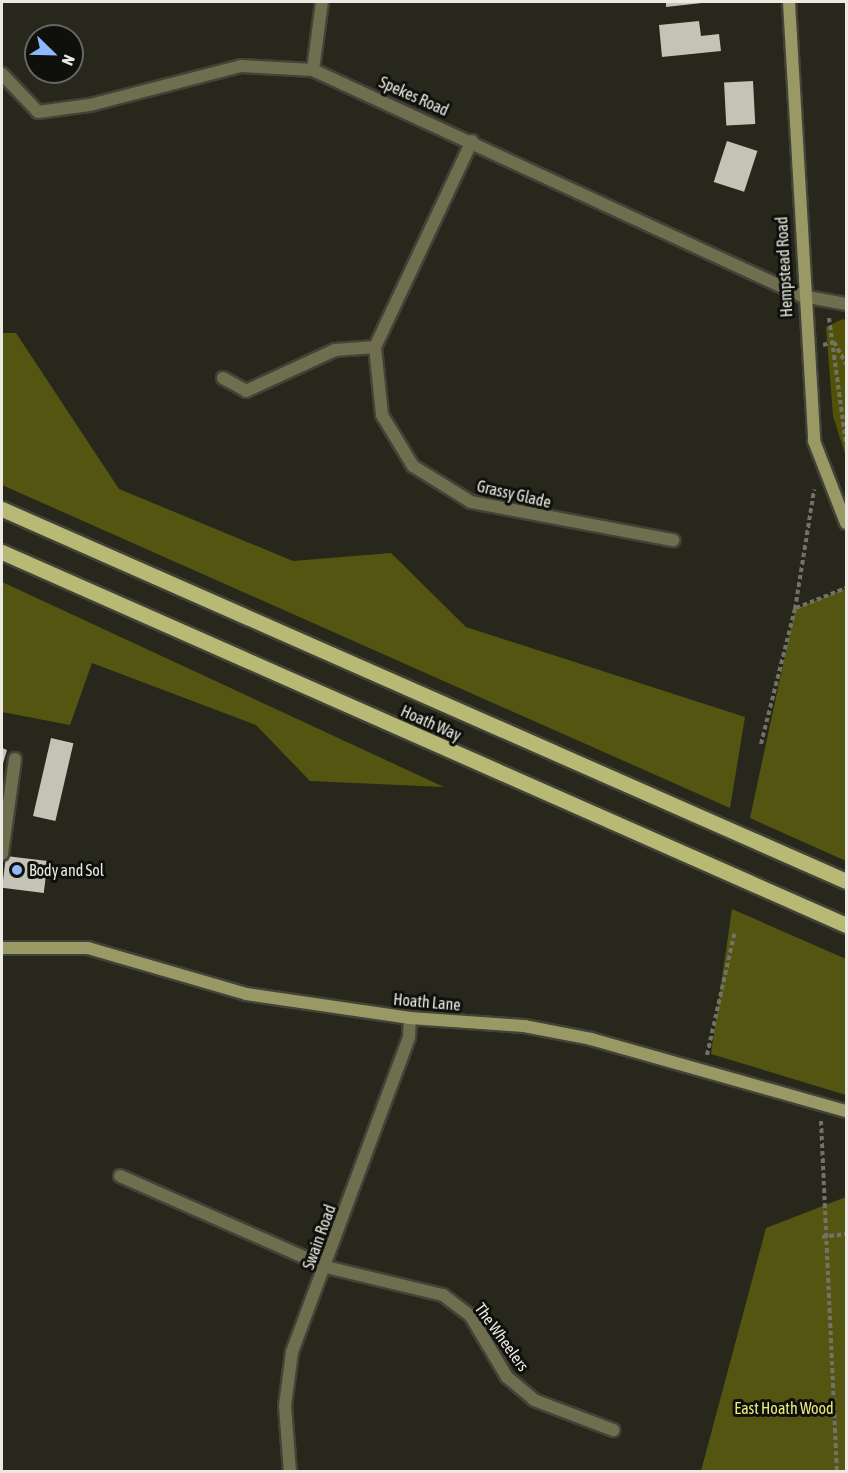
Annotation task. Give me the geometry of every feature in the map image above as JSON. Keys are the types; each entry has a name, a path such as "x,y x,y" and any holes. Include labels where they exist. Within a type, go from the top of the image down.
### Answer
{"main road":[{"name":"Hoath Way","path":"2,509 846,881"},
{"name":"Hoath Way","path":"2,552 846,925"}],"street":[{"path":"313,70 322,2"},
{"name":"Hempstead Road","path":"789,2 805,349 814,441 846,523"},
{"name":"Spekes Road","path":"2,74 38,112 90,105 241,66 313,70 472,141 802,296 846,304"},
{"path":"224,378 246,392 335,350 375,347 472,141"},
{"name":"Grassy Glade","path":"375,347 382,415 412,466 471,502 673,540"},
{"path":"2,854 15,759"},
{"name":"Hoath Lane","path":"2,948 88,948 246,994 410,1018 524,1026 704,1071 846,1111"},
{"name":"Swain Road","path":"290,1472 286,1378 409,1037 410,1018"},
{"name":"The Wheelers","path":"120,1176 326,1267 443,1295 470,1316 507,1377 534,1400 613,1430"}],"path":[{"path":"826,299 834,342 846,442"},
{"path":"805,349 834,342"},
{"path":"834,342 846,364"},
{"path":"761,744 795,609 814,476"},
{"path":"795,609 846,588"},
{"path":"704,1071 735,931"},
{"path":"816,1103 823,1127 822,1237 837,1472"},
{"path":"822,1237 846,1234"}],"shaded area":[{"path":"843,319 846,321 846,457 833,416 826,327"}],"green space":[{"path":"2,333 16,333 119,489 293,561 391,553 466,627 745,717 730,808 2,485"},
{"path":"2,582 444,787 310,781 256,725 92,663 70,725 2,712"},
{"path":"846,588 846,861 750,818 795,609"},
{"path":"732,909 846,959 846,1095 711,1054"},
{"name":"East Hoath Wood","path":"846,1197 846,1471 701,1471 766,1228"}],"building":[{"path":"666,2 702,2 702,3 666,7"},
{"path":"699,21 701,36 719,34 721,51 662,57 659,25"},
{"path":"753,81 755,124 726,125 724,83"},
{"path":"727,141 757,151 744,192 714,182"},
{"path":"51,738 73,743 55,821 33,816"},
{"path":"2,748 7,750 2,767"},
{"path":"6,856 48,861 44,893 2,888"}],"place":[{"name":"Body and Sol","path":"17,870"}]}
